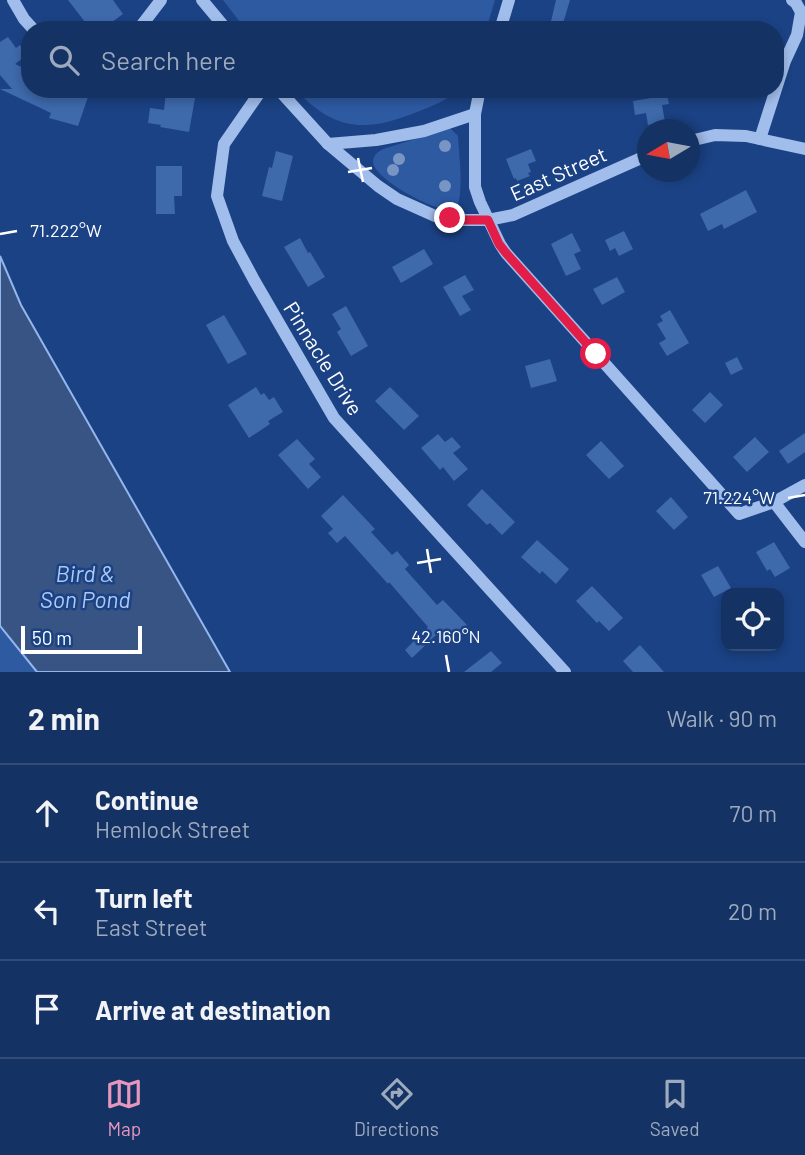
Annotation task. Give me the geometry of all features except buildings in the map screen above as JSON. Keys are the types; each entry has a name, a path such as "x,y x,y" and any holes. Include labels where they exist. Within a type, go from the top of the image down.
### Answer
{"street":[{"path":"13,0 26,21"},
{"path":"145,21 161,0"},
{"path":"202,0 220,21"},
{"path":"503,21 509,0"},
{"path":"784,64 797,35 801,12 792,0"},
{"name":"Pinnacle Drive","path":"256,98 224,144 217,197 233,240 254,280 334,418 565,672"},
{"name":"East Street","path":"286,98 328,144 378,186 397,199 435,216 488,220 513,215 637,160"},
{"path":"478,98 475,114 475,187 499,244 506,253 739,514 774,502 805,485"},
{"path":"760,139 773,98"},
{"path":"328,144 376,140 412,133 475,114"},
{"path":"700,139 715,135 746,136 805,149"},
{"path":"774,502 805,542"}],"shaded area":[{"path":"223,0 495,0 489,21 239,21"},
{"path":"304,98 448,98 398,119 366,125 337,120"},
{"path":"450,128 458,136 461,182 457,208 444,209 420,200 394,185 376,169 374,157 383,149"},
{"path":"0,626 37,672 0,672"}],"water":[{"name":"Bird & Son Pond","path":"0,256 21,305 230,672 37,672 0,626"}],"route":[{"path":"450,218 488,220 506,253 596,354"}]}
